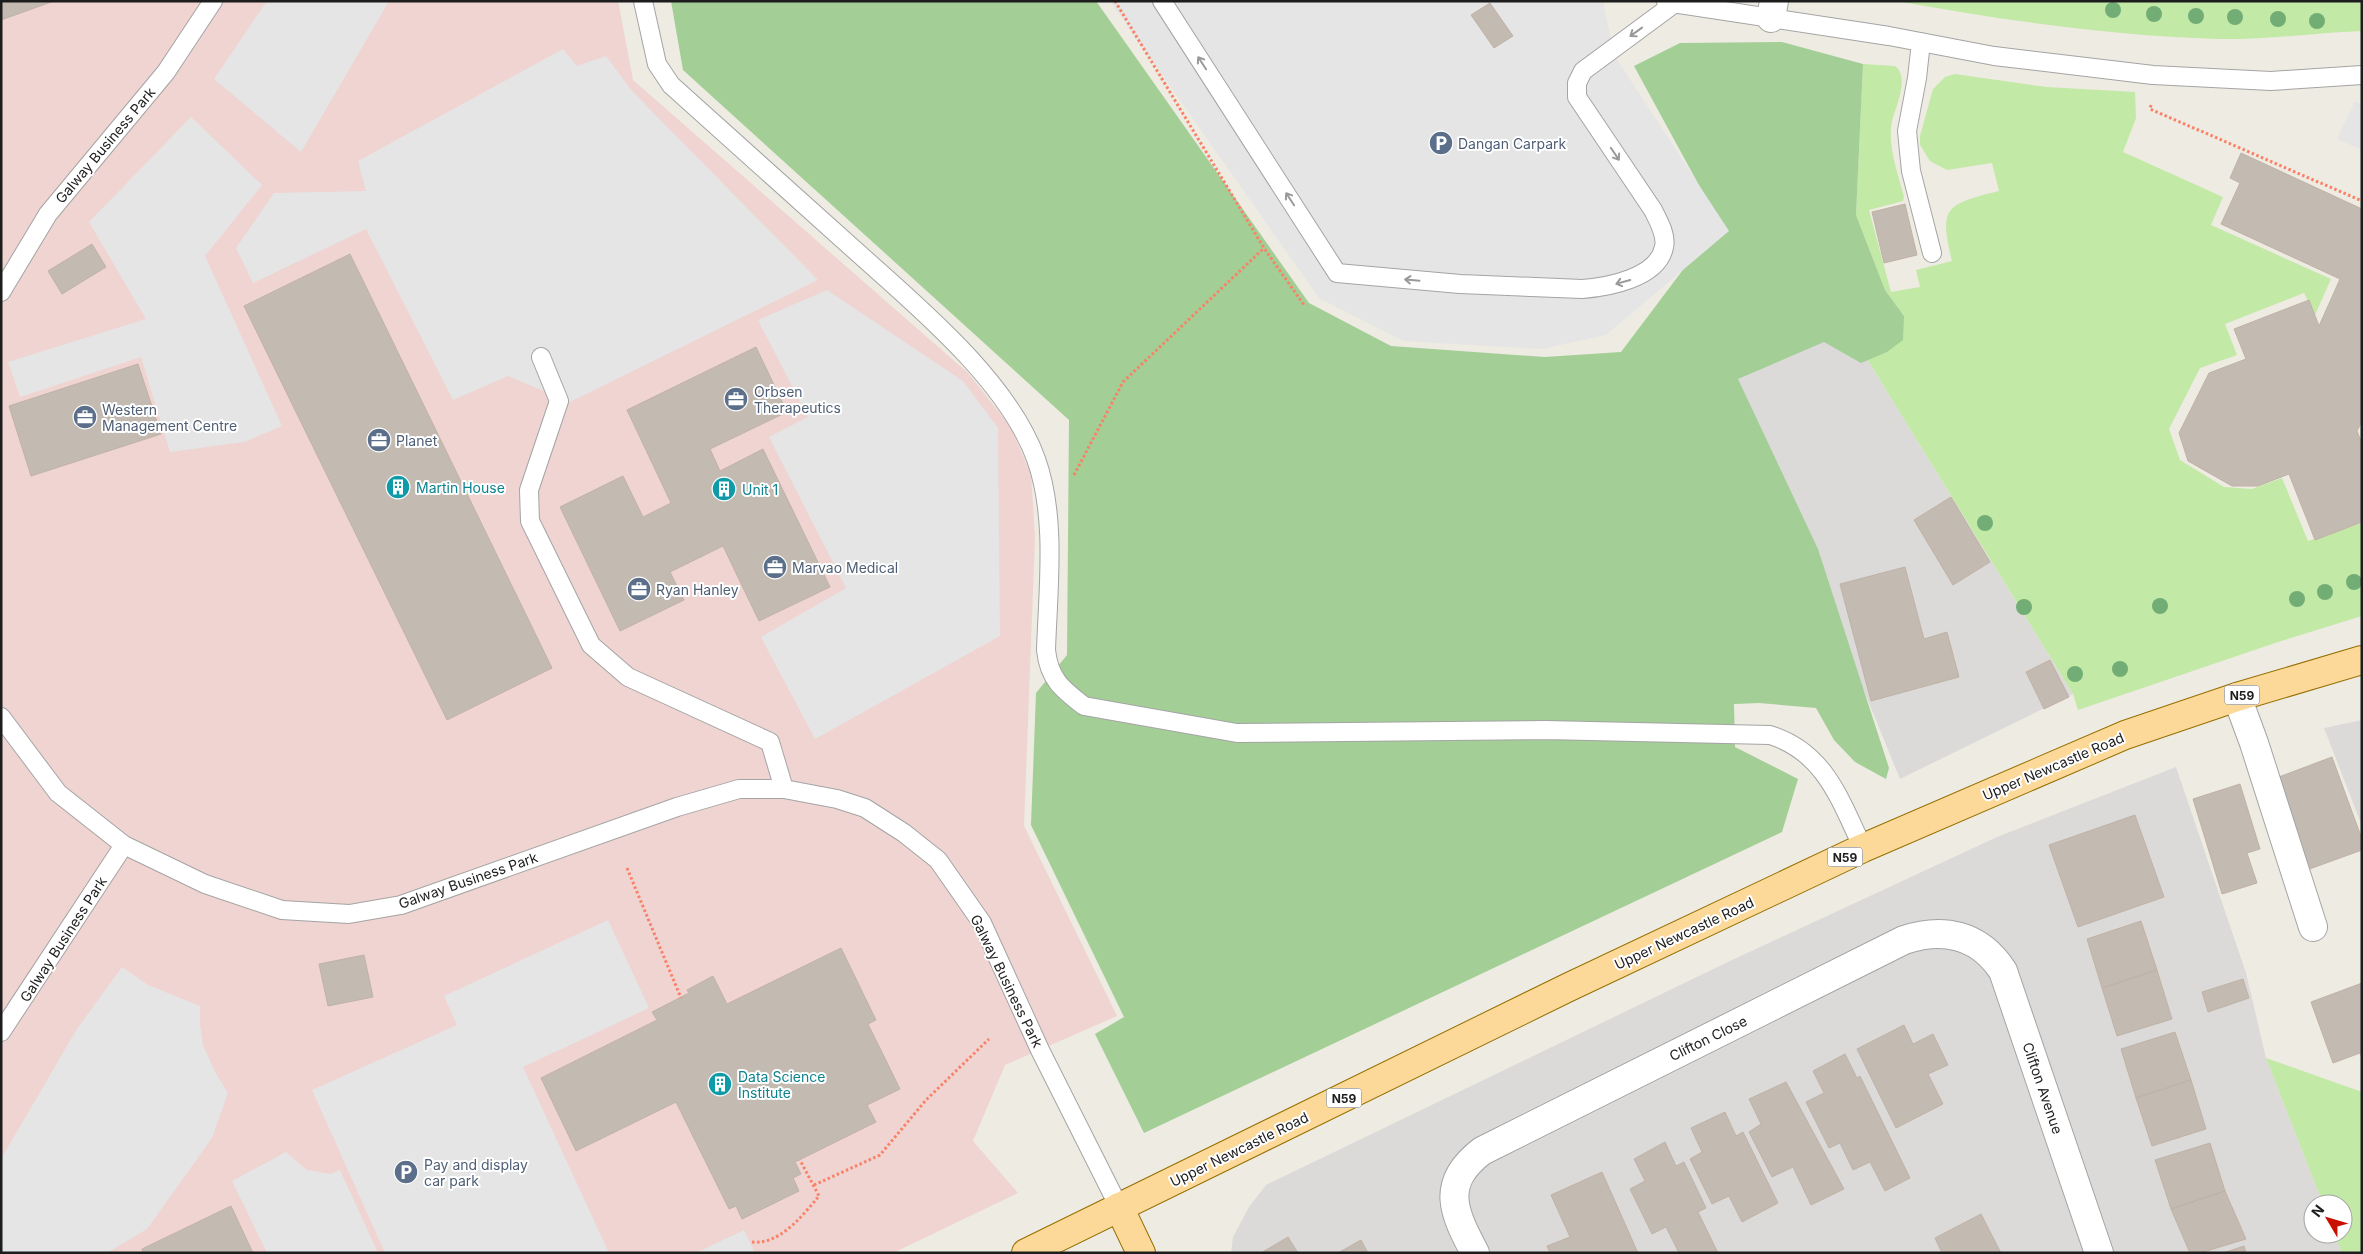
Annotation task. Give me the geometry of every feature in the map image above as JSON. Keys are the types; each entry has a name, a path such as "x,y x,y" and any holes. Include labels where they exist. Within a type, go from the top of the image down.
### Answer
{"main road":[{"name":"Upper Newcastle Road","path":"1026,1253 1569,987 1863,848 2116,739 2236,697 2362,660"},
{"path":"1119,1208 1141,1253"}],"street":[{"path":"2236,697 2254,743 2313,927"},
{"name":"Clifton Close","path":"1475,1253 1457,1219 1455,1193 1462,1172 1475,1156 1494,1144 1904,940 1924,933 1952,934 1966,939"},
{"name":"Clifton Avenue","path":"1966,939 1990,955 2005,976 2099,1253"}],"lane":[{"name":"Galway Business Park","path":"1,292 48,214 166,72 213,1"},
{"path":"643,1 657,64 671,85 931,319 978,368 1016,419 1036,459 1049,522 1046,650 1048,669 1066,692 1084,706 1237,733 1545,730 1770,735 1790,741 1806,753 1831,782 1863,848"},
{"path":"1162,1 1337,273 1460,284 1582,289 1602,287 1633,279 1657,262 1664,246 1661,227 1653,210 1577,97 1577,83 1583,71 1667,2 1772,10 1994,56 2154,75 2271,80 2362,75"},
{"path":"1921,42 1917,78 1907,131 1911,171 1932,253"},
{"path":"541,357 559,401 530,490 530,521 591,645 628,677 770,742 784,789"},
{"name":"Galway Business Park","path":"1,717 58,793 124,845 205,884 282,910 348,914 400,905 625,825 738,788 784,789 837,799 864,808 904,833 938,860 982,923 1040,1050 1119,1208"},
{"name":"Galway Business Park","path":"1,1032 124,845"}],"path":[{"path":"1115,1 1264,248 1304,305"},
{"path":"2151,100 2150,109 2362,200"},
{"path":"1049,522 1123,382 1264,248"},
{"path":"627,868 681,998"},
{"path":"814,1185 880,1155 926,1100 989,1039"},
{"path":"752,1242 760,1243 781,1235 804,1214 819,1196 800,1160"}],"shaded area":[{"path":"1,1 618,1 633,80 968,373 1010,426 1031,474 1035,537 1024,826 1117,1016 1005,1065 973,1141 1018,1193 893,1253 1,1253"},
{"path":"267,1 389,1 301,152 214,79"},
{"name":"Dangan Carpark","path":"1110,1 1603,1 1614,55 1729,231 1606,335 1542,349 1403,341 1319,298"},
{"path":"563,49 577,66 606,56 632,91 818,280 570,402 508,376 453,400 366,229 253,283 236,248 274,193 366,191 358,161"},
{"path":"2355,101 2362,105 2362,150 2337,139"},
{"path":"191,117 262,185 205,256 282,426 244,442 170,452 141,357 20,397 8,362 146,319 89,222"},
{"path":"827,290 963,381 998,428 1000,636 815,739 761,637 846,588 769,437 808,417 758,320"},
{"path":"1849,330 2073,694 1900,779 1737,379"},
{"path":"2362,720 2362,826 2324,728"},
{"path":"2176,767 2246,973 2266,1058 2319,1194 2303,1194 2303,1244 2338,1244 2342,1253 1231,1253 1233,1237 1249,1207 1266,1185 1732,960 1997,837"},
{"path":"608,920 649,1008 523,1067 609,1253 385,1253 312,1090 457,1025 444,996"},
{"path":"122,967 148,985 200,1006 203,1045 215,1072 228,1093 212,1138 147,1229 107,1253 1,1253 1,1159 77,1029"},
{"path":"286,1152 307,1170 331,1174 340,1170 378,1253 267,1253 232,1181"},
{"path":"744,1230 755,1253 696,1253"}],"green space":[{"path":"671,1 1096,1 1309,303 1391,346 1545,357 1621,352 1719,222 1634,66 1680,43 1782,42 1863,64 1856,215 1885,290 1904,316 1903,340 1887,352 1861,363 1824,342 1738,379 1818,549 1889,768 1886,779 1855,762 1834,740 1816,708 1759,703 1734,704 1735,747 1798,779 1782,832 1144,1133 1095,1034 1124,1017 1031,825 1036,693 1067,655 1069,420 683,70"},
{"path":"1896,1 2362,1 2362,31 2253,38 2177,37 2056,26"},
{"path":"1863,64 1895,66 1899,71 1902,84 1892,121 1891,140 1904,197 1903,201 1869,210 1891,292 1920,287 1916,270 1952,261 1946,229 1947,218 1951,210 1958,204 1968,200 1999,191 1992,163 1947,170 1930,161 1920,145 1920,136 1933,89 1945,77 1955,74 2047,87 2135,92 2136,118 2123,152 2223,197 2211,225 2331,279 2315,315 2304,293 2225,324 2237,355 2200,368 2169,429 2180,460 2224,487 2252,489 2282,478 2308,541 2362,523 2362,616 2278,642 2078,710 2073,694 1867,359 1887,352 1904,316 1885,290 1856,215"},
{"path":"2266,1058 2362,1092 2362,1253 2342,1253 2338,1244 2353,1244 2353,1194 2319,1194"}],"building":[{"path":"1,1 54,1 1,20"},
{"path":"1490,3 1513,36 1494,48 1471,15"},
{"path":"2241,153 2362,209 2362,421 2357,431 2362,444 2362,522 2315,540 2289,474 2258,486 2232,486 2188,461 2179,433 2209,373 2246,359 2234,329 2309,300 2319,326 2340,279 2221,224 2240,183 2230,178"},
{"path":"1905,204 1917,255 1884,263 1872,212"},
{"path":"92,244 106,267 62,294 48,271"},
{"name":"Martin House","path":"350,254 552,668 447,720 244,306"},
{"name":"Unit 1","path":"756,347 787,412 710,449 720,471 763,449 830,587 759,621 723,546 670,572 684,600 620,631 560,507 623,476 643,517 671,503 627,410"},
{"path":"138,364 161,434 31,476 9,406"},
{"path":"1951,497 1990,562 1953,585 1914,520"},
{"path":"1905,567 1924,639 1947,632 1959,677 1871,701 1840,584"},
{"path":"2050,660 2069,697 2044,709 2026,672"},
{"path":"2332,757 2362,839 2362,850 2304,871 2271,780"},
{"path":"2240,784 2260,849 2247,853 2257,883 2222,894 2193,799"},
{"path":"2135,815 2164,897 2078,927 2049,845"},
{"path":"2141,921 2157,970 2102,988 2087,939"},
{"name":"Data Science Institute","path":"841,948 876,1020 868,1024 900,1089 867,1105 876,1122 795,1162 801,1174 793,1178 799,1191 742,1219 736,1206 729,1209 676,1102 576,1151 541,1078 657,1020 652,1012 689,993 687,990 713,976 727,1004"},
{"path":"364,955 373,997 328,1006 319,964"},
{"path":"2157,970 2172,1019 2117,1036 2102,988"},
{"path":"2243,979 2249,998 2208,1012 2202,992"},
{"path":"2362,983 2362,1057 2360,1053 2333,1063 2311,1002"},
{"path":"1904,1025 1913,1044 1933,1034 1948,1065 1928,1074 1943,1104 1896,1128 1857,1049"},
{"path":"2175,1032 2191,1080 2136,1098 2121,1049"},
{"path":"1845,1054 1857,1078 1860,1076 1910,1178 1885,1191 1870,1162 1853,1170 1840,1143 1829,1148 1806,1102 1824,1093 1813,1071"},
{"path":"2191,1080 2206,1129 2152,1146 2136,1098"},
{"path":"1786,1082 1844,1189 1811,1205 1793,1167 1772,1177 1749,1132 1761,1124 1749,1099"},
{"path":"1725,1112 1736,1136 1743,1132 1778,1203 1742,1222 1729,1196 1712,1204 1690,1159 1702,1152 1691,1128"},
{"path":"1665,1142 1676,1166 1684,1162 1706,1208 1698,1212 1718,1253 1679,1253 1666,1227 1652,1234 1630,1189 1645,1181 1634,1159"},
{"path":"2210,1143 2225,1191 2171,1209 2155,1160"},
{"path":"1602,1172 1638,1253 1550,1253 1547,1246 1570,1237 1551,1195"},
{"path":"2225,1191 2246,1239 2200,1253 2190,1253 2171,1209"},
{"path":"231,1206 253,1253 143,1253 142,1249"},
{"path":"1981,1214 2001,1253 1942,1253 1935,1238"},
{"path":"1288,1237 1298,1253 1261,1253"},
{"path":"1361,1240 1368,1253 1338,1253"},
{"path":"2244,1246 2246,1253 2223,1253"}],"place":[{"name":"Dangan Carpark","path":"1441,143"},
{"name":"Orbsen Therapeutics","path":"736,399"},
{"name":"Western Management Centre","path":"85,417"},
{"name":"Planet","path":"379,440"},
{"name":"Martin House","path":"398,487"},
{"name":"Unit 1","path":"724,489"},
{"name":"Marvao Medical","path":"775,567"},
{"name":"Ryan Hanley","path":"639,589"},
{"name":"Data Science Institute","path":"720,1084"},
{"name":"Pay and display car park","path":"406,1172"}]}
